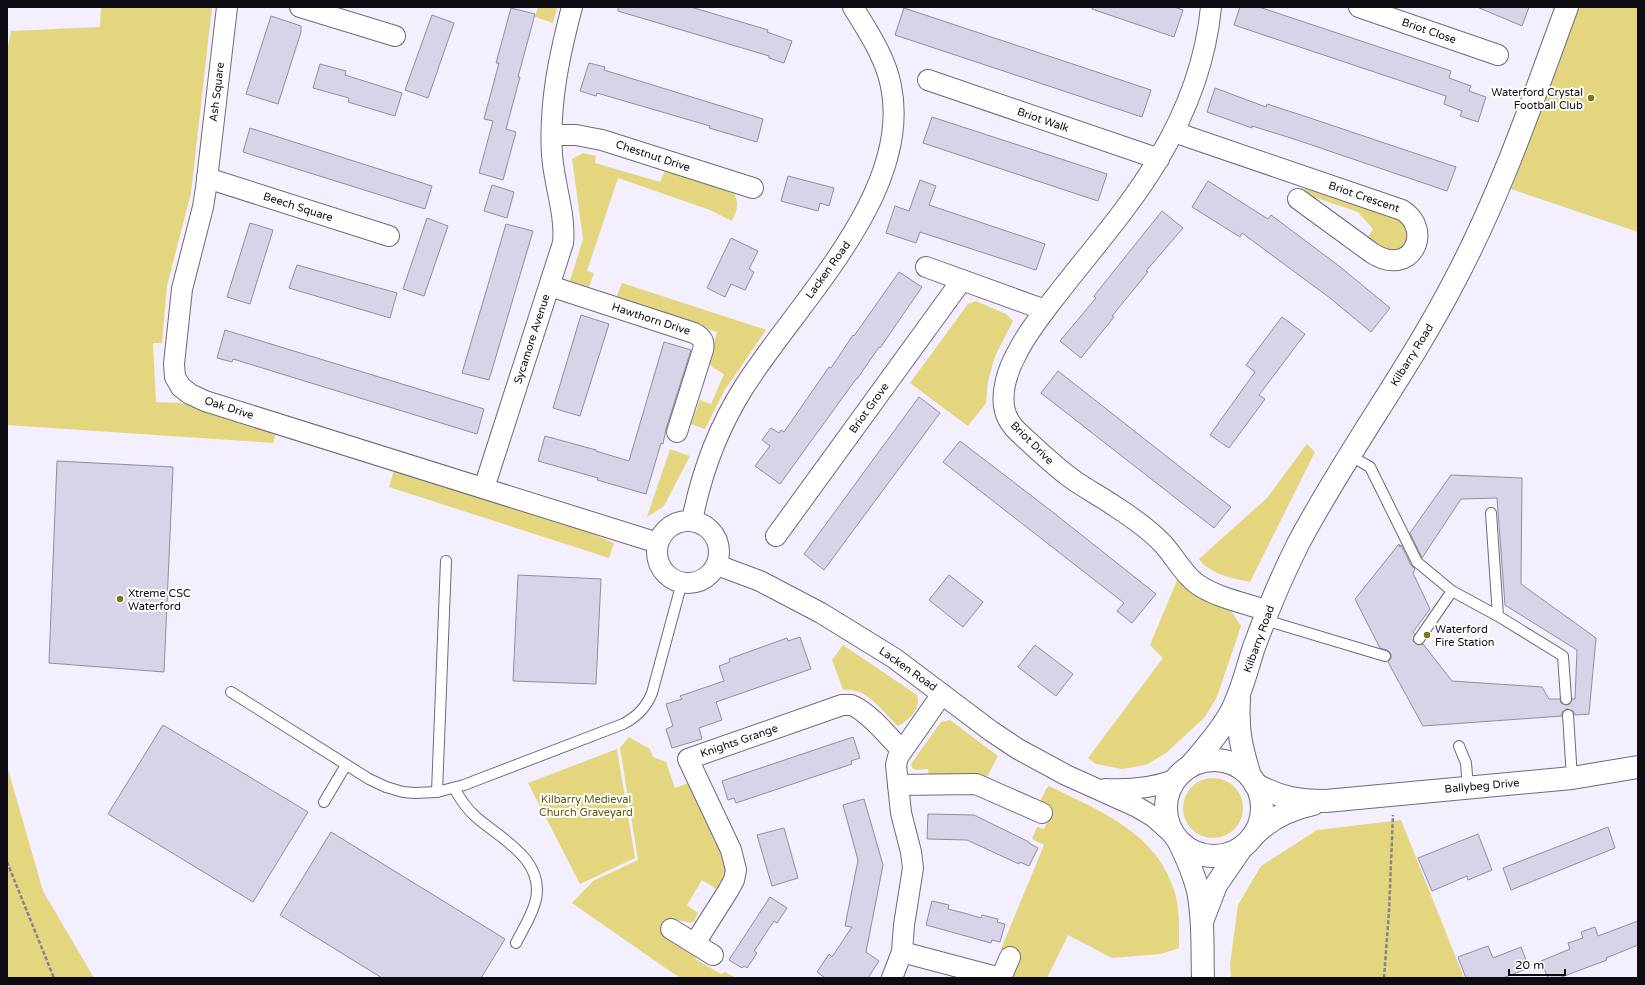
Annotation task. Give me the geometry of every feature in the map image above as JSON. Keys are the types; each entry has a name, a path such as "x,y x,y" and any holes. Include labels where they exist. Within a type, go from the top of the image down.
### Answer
{"street":[{"name":"Ash Square","path":"207,178 228,7"},
{"path":"300,7 395,36"},
{"name":"Sycamore Avenue","path":"484,488 562,248 564,235 554,167 552,106 557,70 572,7"},
{"name":"Lacken Road","path":"692,521 704,472 727,417 759,365 850,239 866,212 878,186 887,160 893,119 891,86 881,55 853,7"},
{"name":"Briot Drive","path":"1211,7 1205,41 1196,76 1174,132 1159,159 1115,221 1045,310 1023,342 1010,368 1004,391 1004,410 1010,423 1027,441 1058,468 1150,531 1162,542 1195,583 1213,593 1267,615"},
{"name":"Briot Close","path":"1359,7 1498,55"},
{"name":"Kilbarry Road","path":"1191,766 1220,731 1239,694 1267,615 1297,547 1349,455 1431,323 1477,237 1504,175 1567,7"},
{"name":"Briot Walk","path":"928,80 1159,159"},
{"name":"Briot Crescent","path":"1174,132 1402,210 1410,216 1415,224 1417,234 1414,247 1409,255 1399,260 1392,261 1379,258 1298,199"},
{"name":"Chestnut Drive","path":"552,134 576,135 602,140 753,188"},
{"name":"Beech Square","path":"207,178 389,236"},
{"name":"Oak Drive","path":"207,178 203,207 184,280 181,298 174,364 175,377 181,387 190,394 205,401 484,488"},
{"path":"926,266 1045,310"},
{"name":"Briot Grove","path":"776,536 962,280"},
{"name":"Hawthorn Drive","path":"550,286 694,333 701,337 704,342 704,346 677,432"},
{"path":"484,488 658,543"},
{"path":"683,521 692,521 705,526 716,537 720,556 717,565 705,579 697,582 682,582 670,578 663,571 657,553 658,543 668,529 675,524 683,521"},
{"name":"Lacken Road","path":"717,565 760,581 822,613 894,658 1018,749 1042,763 1137,807 1154,817 1177,838"},
{"path":"892,978 902,952 904,925 914,868 912,852 901,813 896,765 898,757 942,694"},
{"name":"Kilbarry Road","path":"1239,694 1239,737 1252,780"},
{"name":"Knights Grange","path":"695,943 728,891 734,880 736,870 731,850 688,759 842,705 851,705 859,709 902,751"},
{"path":"1203,978 1202,922 1198,891 1190,864 1167,821 1166,800 1174,780 1191,766 1208,761 1225,761 1236,765 1252,780 1281,797 1310,801 1326,801"},
{"name":"Ballybeg Drive","path":"1326,801 1572,778 1638,767"},
{"name":"Lacken Road","path":"1092,786 1105,790 1130,789 1156,785 1174,780"},
{"path":"1202,922 1205,910 1216,885 1257,829 1262,813 1260,795 1252,780"},
{"path":"898,786 976,784 1042,813"},
{"path":"1177,838 1186,847 1206,856 1228,854 1247,842 1268,823 1278,817 1294,809 1326,801"},
{"path":"671,928 713,955"},
{"path":"902,952 1000,978 1010,957"}],"lane":[{"path":"1349,455 1370,467 1417,562 1452,591 1498,616 1563,656 1566,699"},
{"path":"1491,513 1498,616"},
{"path":"437,792 446,561"},
{"path":"231,692 378,784 394,790 415,793 437,792 454,788 622,724 640,712 652,693 682,582"},
{"path":"1419,639 1452,591"},
{"path":"1267,615 1385,656"},
{"path":"1568,716 1572,778"},
{"path":"1458,746 1466,763 1468,788"},
{"path":"324,802 346,765"},
{"path":"454,788 470,811 523,856 533,869 537,882 536,898 531,914 516,943"}],"path":[{"path":"1384,978 1393,848 1392,794"},
{"path":"7,862 54,978"}],"green space":[{"path":"101,7 212,7 191,193 167,286 162,343 153,343 156,402 182,403 276,433 273,443 7,425 7,52 11,31 100,27"},
{"path":"538,7 557,7 553,23 535,17"},
{"name":"Waterford Crystal Football Club","path":"1576,7 1638,7 1638,232 1511,189"},
{"path":"583,153 596,156 595,163 660,182 666,168 733,192 737,203 734,217 732,221 710,210 618,178 587,271 594,273 589,287 570,281 583,239 572,159"},
{"path":"1310,187 1403,221 1409,238 1405,246 1401,251 1396,253 1391,253 1379,248 1367,239 1373,229 1358,212 1305,194 1305,188"},
{"path":"622,283 766,330 724,391 705,429 691,424 700,400 711,404 724,374 712,367 709,361 717,332 616,298"},
{"path":"976,301 1006,314 1013,321 995,356 988,381 986,403 968,426 910,383 968,304"},
{"path":"1307,444 1315,452 1250,582 1222,575 1210,569 1199,559 1267,498"},
{"path":"670,449 690,456 664,506 647,517"},
{"path":"394,470 581,529 614,543 609,558 389,487"},
{"path":"1178,578 1210,603 1231,611 1241,626 1217,697 1205,717 1166,753 1146,765 1122,769 1096,764 1088,758 1163,658 1150,645"},
{"path":"843,645 917,695 918,704 914,713 910,717 898,726 867,696 852,690 843,690 832,660"},
{"path":"950,720 998,756 987,777 972,774 929,776 928,769 913,769 911,764 941,722"},
{"path":"629,737 650,749 653,757 666,762 675,788 688,783 724,857 725,862 726,870 723,882 718,890 702,880 687,905 698,913 695,920 691,923 674,919 664,935 697,955 695,959 721,974 725,972 736,978 682,978 674,974 572,903 593,881 638,860 620,748"},
{"name":"Kilbarry Medieval Church Graveyard","path":"617,749 635,858 580,884 528,783"},
{"path":"7,766 43,891 94,978 7,978"},
{"path":"1207,778 1219,778 1230,783 1238,791 1243,802 1241,820 1230,833 1219,838 1207,838 1196,833 1188,825 1183,814 1183,802 1188,791 1196,783"},
{"path":"1049,786 1107,815 1125,826 1141,839 1155,854 1167,872 1177,900 1179,948 1161,954 1112,958 1068,935 1047,978 1012,978 1020,958 1001,949 1044,845 1032,839 1037,827 1044,829 1053,810 1040,802"},
{"path":"1401,820 1464,978 1231,978 1230,964 1238,905 1261,866 1317,830"}],"building":[{"path":"618,7 691,7 768,30 767,32 792,41 784,63 769,58 769,56 618,11"},
{"path":"1093,7 1174,7 1183,10 1174,37 1092,9"},
{"path":"1240,7 1259,7 1451,71 1449,78 1471,86 1469,91 1486,97 1478,122 1460,116 1462,111 1444,104 1446,96 1234,25"},
{"path":"1477,7 1529,7 1522,26"},
{"path":"511,8 535,14 506,129 516,132 503,180 479,173 493,121 484,119 499,63 496,63"},
{"path":"904,8 1151,90 1142,117 895,35"},
{"path":"432,15 454,23 428,98 405,90"},
{"path":"271,16 301,26 301,32 278,104 246,94"},
{"path":"589,63 605,67 604,70 763,119 757,142 709,128 710,126 597,93 596,96 580,91"},
{"path":"320,64 346,71 345,75 402,93 395,116 348,102 349,98 313,88"},
{"path":"1215,88 1266,107 1267,104 1456,167 1447,191 1291,138 1252,126 1252,128 1207,112"},
{"path":"932,117 1107,174 1098,201 923,143"},
{"path":"250,128 432,186 425,209 243,152"},
{"path":"788,176 834,188 829,206 820,203 818,211 781,201"},
{"path":"920,180 936,186 929,205 1045,244 1036,270 920,232 916,243 886,233 895,206 909,211"},
{"path":"1208,181 1268,219 1271,215 1339,266 1390,308 1371,332 1330,298 1242,233 1240,237 1192,207"},
{"path":"492,185 514,192 507,218 484,211"},
{"path":"1162,211 1183,228 1146,271 1148,272 1112,316 1114,317 1081,358 1060,341 1096,298 1094,296"},
{"path":"427,218 448,226 424,296 403,289"},
{"path":"250,223 273,230 250,304 227,297"},
{"path":"506,224 533,231 489,380 462,373"},
{"path":"731,238 758,251 749,269 754,272 745,290 731,284 725,297 707,288"},
{"path":"297,265 397,293 390,318 289,288"},
{"path":"899,272 922,287 880,348 879,347 780,484 755,466 770,446 762,440 771,428 779,433 781,430 784,432 829,367 831,368"},
{"path":"581,315 609,324 580,416 553,408"},
{"path":"1282,317 1305,334 1259,395 1265,399 1229,448 1210,435 1255,372 1246,365"},
{"path":"225,330 484,409 477,434 233,359 232,362 217,358"},
{"path":"664,342 691,350 666,429 663,444 661,443 646,494 597,480 598,478 538,461 545,436 629,461"},
{"path":"1058,371 1231,507 1214,528 1041,393"},
{"path":"919,397 940,413 824,570 804,554"},
{"path":"960,441 1156,594 1132,623 1117,611 1124,603 943,462"},
{"path":"57,461 173,467 164,672 49,663"},
{"path":"1451,475 1522,478 1521,584 1596,638 1589,714 1575,715 1573,711 1567,709 1562,712 1562,716 1423,726 1388,662 1391,658 1391,654 1387,650 1380,648 1355,599 1399,544 1400,547 1401,545 1411,565 1415,569 1413,573 1430,609 1413,632 1415,634 1413,641 1418,645 1423,644 1452,681 1542,687 1549,699 1560,699 1561,703 1566,705 1570,704 1572,699 1575,699 1577,650 1505,605 1497,498 1461,499 1422,558 1410,533"},
{"path":"518,575 601,579 596,684 513,681"},
{"path":"949,575 983,602 963,627 929,600"},
{"path":"800,637 811,669 716,702 722,720 699,728 702,739 672,748 666,729 673,726 666,704 682,699 680,696 724,681 719,666 730,662 729,659 787,638 788,641"},
{"path":"1035,645 1073,674 1056,696 1018,667"},
{"path":"163,725 308,812 253,902 108,814"},
{"path":"853,737 860,758 851,761 852,764 736,803 734,798 728,800 722,781"},
{"path":"864,799 883,865 866,952 879,961 868,978 825,978 817,972 829,954 832,957 852,927 845,926 858,860 843,805"},
{"path":"928,814 974,815 1029,842 1038,848 1029,866 1020,862 1019,864 967,840 927,839"},
{"path":"1608,827 1615,848 1511,890 1503,868"},
{"path":"784,828 798,878 772,886 757,835"},
{"path":"331,832 505,939 481,978 382,978 280,915"},
{"path":"1478,834 1492,870 1468,880 1467,876 1432,891 1418,858"},
{"path":"770,897 787,908 777,923 774,921 754,951 757,953 747,968 744,966 742,968 729,960"},
{"path":"932,901 949,905 948,909 981,918 982,915 998,919 997,922 1005,924 1000,942 992,940 991,943 926,925"},
{"path":"1638,921 1638,945 1606,958 1607,960 1559,978 1548,978 1541,961 1570,949 1568,943 1583,938 1581,932 1595,927 1598,936"},
{"path":"1488,946 1493,958 1521,947 1529,968 1503,978 1466,978 1458,957"}],"place":[{"name":"Waterford Crystal Football Club","path":"1591,98"},
{"name":"Xtreme CSC Waterford","path":"120,599"},
{"name":"Waterford Fire Station","path":"1427,635"}]}
